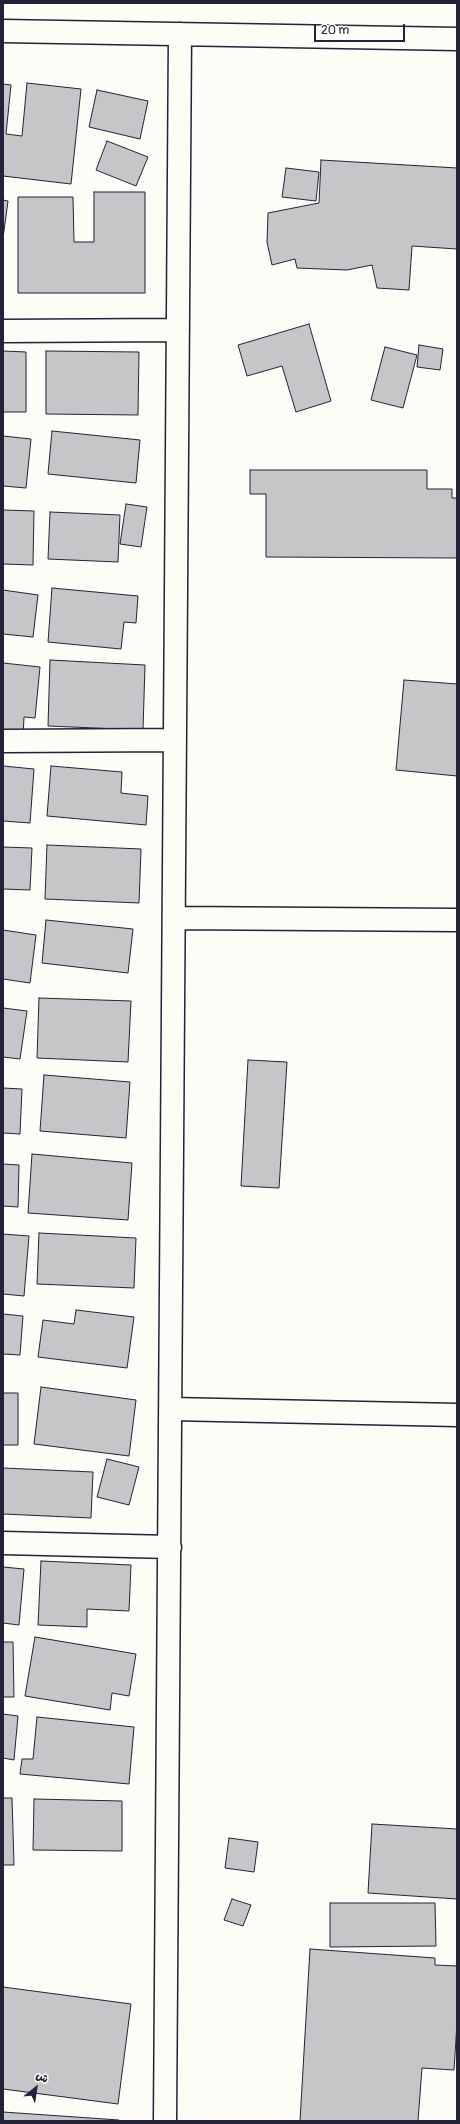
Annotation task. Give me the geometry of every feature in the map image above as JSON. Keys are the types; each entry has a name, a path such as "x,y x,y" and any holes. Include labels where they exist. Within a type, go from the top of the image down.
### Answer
{"street":[{"path":"3,30 457,39"},
{"path":"165,2121 180,34"},
{"path":"3,331 178,330"},
{"path":"3,741 175,740"},
{"path":"174,918 457,920"},
{"path":"171,1409 457,1415"},
{"path":"3,1543 170,1547"}],"building":[{"path":"27,83 81,89 71,184 3,176 3,84 11,85 6,134 22,136"},
{"path":"97,90 148,101 140,139 89,127"},
{"path":"107,141 148,157 136,186 96,170"},
{"path":"321,160 457,168 457,249 412,246 409,290 377,288 372,265 347,270 297,268 295,259 272,265 267,242 268,213 319,203"},
{"path":"286,168 319,172 316,201 282,197"},
{"path":"94,192 145,192 145,293 18,293 18,197 73,197 74,242 94,242"},
{"path":"3,200 8,201 3,238"},
{"path":"309,324 331,401 296,412 282,366 247,376 238,345"},
{"path":"419,345 443,349 440,370 417,367"},
{"path":"385,347 417,355 403,408 371,400"},
{"path":"3,351 26,352 26,412 3,412"},
{"path":"46,351 139,352 138,415 46,414"},
{"path":"52,431 140,440 136,483 48,474"},
{"path":"3,436 31,439 26,488 3,486"},
{"path":"250,470 427,470 427,489 452,489 452,498 457,498 457,558 266,557 266,494 250,494"},
{"path":"126,504 147,507 141,547 120,544"},
{"path":"3,510 34,511 33,565 3,564"},
{"path":"50,512 120,515 118,562 48,559"},
{"path":"52,588 138,596 136,623 124,622 121,649 48,642"},
{"path":"3,590 38,595 33,637 3,634"},
{"path":"50,660 145,665 143,730 48,726"},
{"path":"3,663 40,667 35,718 24,717 23,737 3,736"},
{"path":"404,680 457,684 457,776 396,770"},
{"path":"3,766 34,769 30,823 3,821"},
{"path":"51,766 122,772 121,793 148,796 146,825 47,816"},
{"path":"47,845 141,849 139,903 45,899"},
{"path":"3,847 32,848 30,890 3,889"},
{"path":"46,920 133,929 128,973 42,963"},
{"path":"3,930 36,935 30,983 3,979"},
{"path":"39,998 131,1001 128,1062 37,1058"},
{"path":"3,1008 27,1011 20,1059 3,1057"},
{"path":"248,1060 287,1062 279,1188 241,1186"},
{"path":"44,1075 130,1082 126,1138 40,1131"},
{"path":"3,1088 22,1089 20,1134 3,1133"},
{"path":"32,1154 132,1163 128,1220 28,1213"},
{"path":"3,1164 19,1165 18,1207 3,1206"},
{"path":"39,1233 136,1238 134,1288 37,1284"},
{"path":"3,1234 29,1236 24,1296 3,1294"},
{"path":"76,1310 134,1317 127,1368 38,1357 43,1320 74,1324"},
{"path":"3,1314 23,1316 20,1355 3,1354"},
{"path":"41,1387 136,1400 129,1456 34,1444"},
{"path":"3,1393 18,1393 18,1445 3,1445"},
{"path":"107,1459 139,1467 129,1505 97,1497"},
{"path":"3,1468 93,1472 91,1518 3,1514"},
{"path":"41,1561 131,1565 129,1611 87,1609 87,1627 38,1625"},
{"path":"3,1567 24,1569 19,1625 3,1623"},
{"path":"35,1637 136,1654 129,1696 112,1693 110,1710 25,1696"},
{"path":"3,1642 13,1642 14,1697 3,1697"},
{"path":"3,1714 18,1716 14,1760 3,1758"},
{"path":"37,1717 134,1727 129,1784 20,1774 22,1759 33,1759"},
{"path":"3,1798 12,1798 14,1865 3,1865"},
{"path":"34,1799 122,1801 122,1851 33,1850"},
{"path":"372,1824 457,1829 457,1899 368,1893"},
{"path":"229,1838 258,1842 254,1872 225,1868"},
{"path":"232,1899 251,1905 243,1926 224,1920"},
{"path":"330,1903 435,1903 436,1946 330,1947"},
{"path":"310,1949 435,1958 435,1965 457,1966 457,2023 454,2070 422,2068 418,2121 300,2121"},
{"path":"3,1987 131,2004 118,2104 3,2089"},
{"path":"3,2112 119,2120 119,2121 3,2121"}]}
